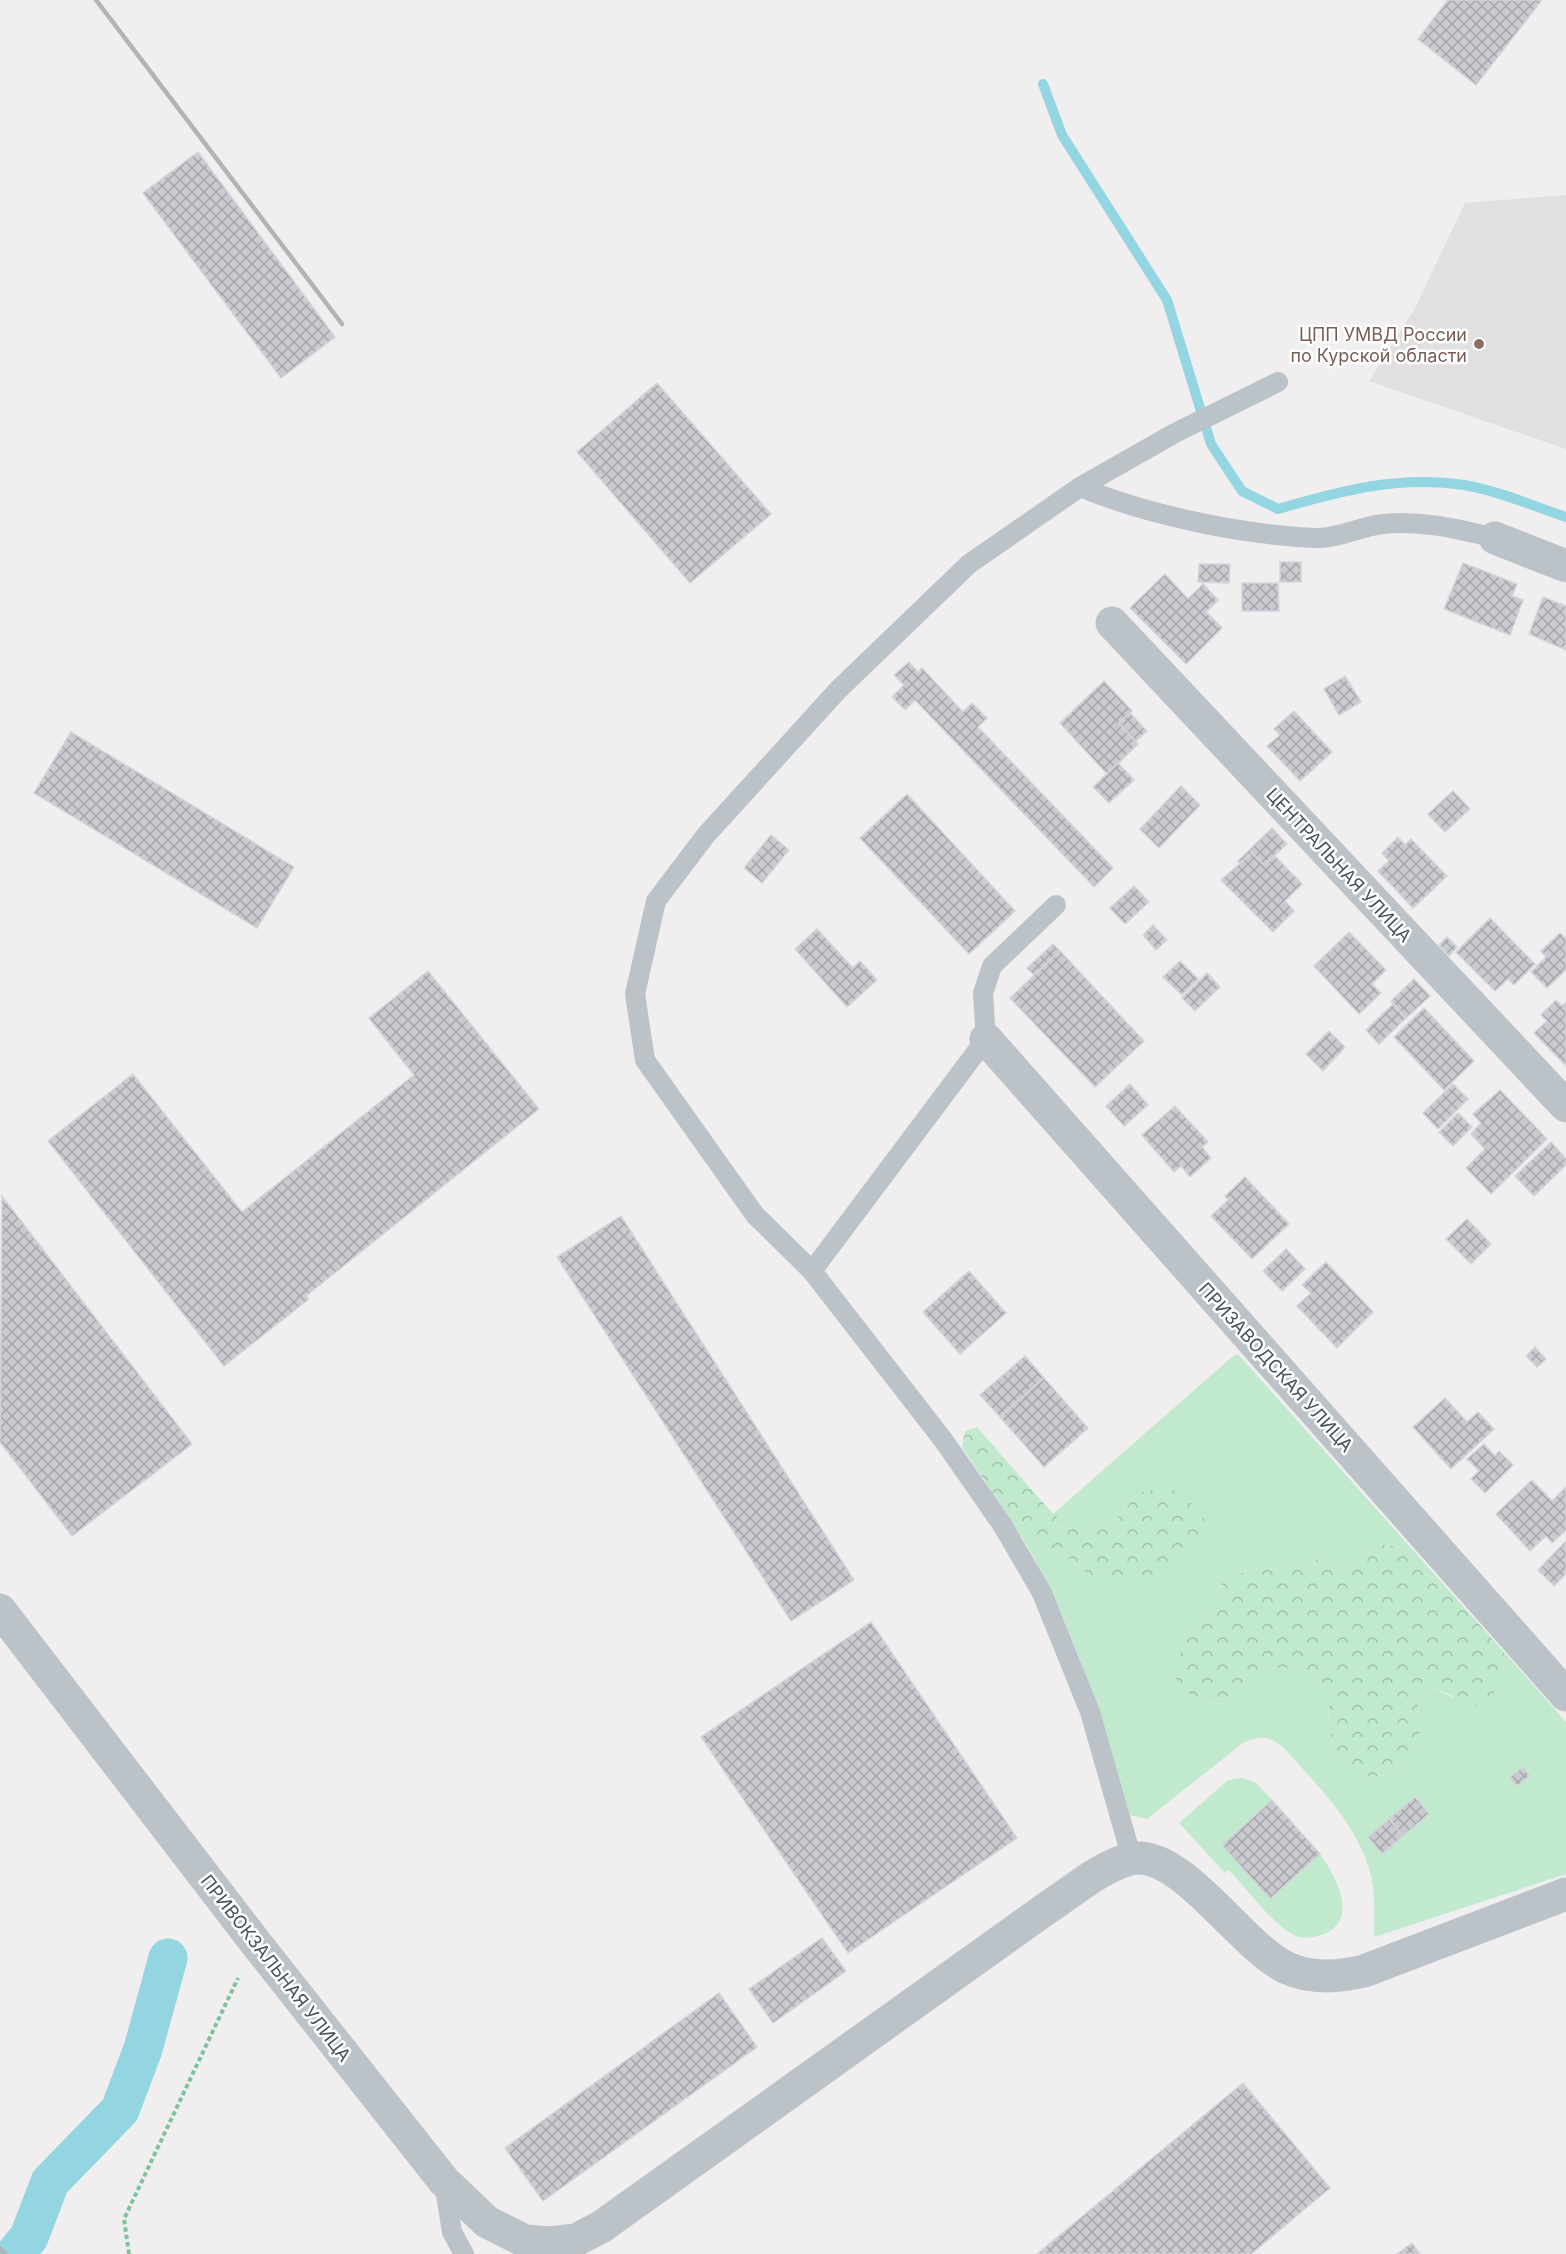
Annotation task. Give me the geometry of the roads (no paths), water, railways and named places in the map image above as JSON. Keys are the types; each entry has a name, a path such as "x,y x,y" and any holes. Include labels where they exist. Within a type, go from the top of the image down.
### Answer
{"street":[{"path":"1495,538 1566,566"},
{"name":"ЦЕНТРАЛЬНАЯ УЛИЦА","path":"1112,623 1566,1106"},
{"name":"ПРИЗАВОДСКАЯ УЛИЦА","path":"986,1039 1566,1695"},
{"name":"ПРИВОКЗАЛЬНАЯ УЛИЦА","path":"0,1610 255,1942 444,2181 487,2222 525,2241 550,2243 576,2240 601,2227 1047,1908 1110,1866 1132,1859"},
{"path":"1132,1859 1153,1860 1173,1868 1254,1947 1288,1968 1316,1975 1343,1976 1364,1971 1566,1894"}],"lane":[{"path":"1132,1859 1090,1712 1042,1593 1003,1526 944,1441 812,1271 755,1215 645,1060 635,994 656,901 706,835 838,690 969,564 1080,487 1175,433 1278,382"},
{"path":"1080,487 1115,501 1236,529 1318,538 1382,524 1435,524 1495,538"},
{"path":"812,1271 986,1039 983,993 992,966 1056,905"},
{"path":"444,2181 452,2232 464,2254"}],"waterway":[{"path":"1043,84 1062,135 1167,300 1211,444 1242,491 1278,509 1370,486 1440,482 1490,491 1566,517"},
{"path":"15,2254 29,2237 50,2182 120,2110 143,2049 168,1958"}],"railway":[{"path":"96,0 342,324"},
{"path":"0,2248 5,2254"}],"place":[{"name":"ЦПП УМВД России по Курской области","path":"1479,344"}]}
